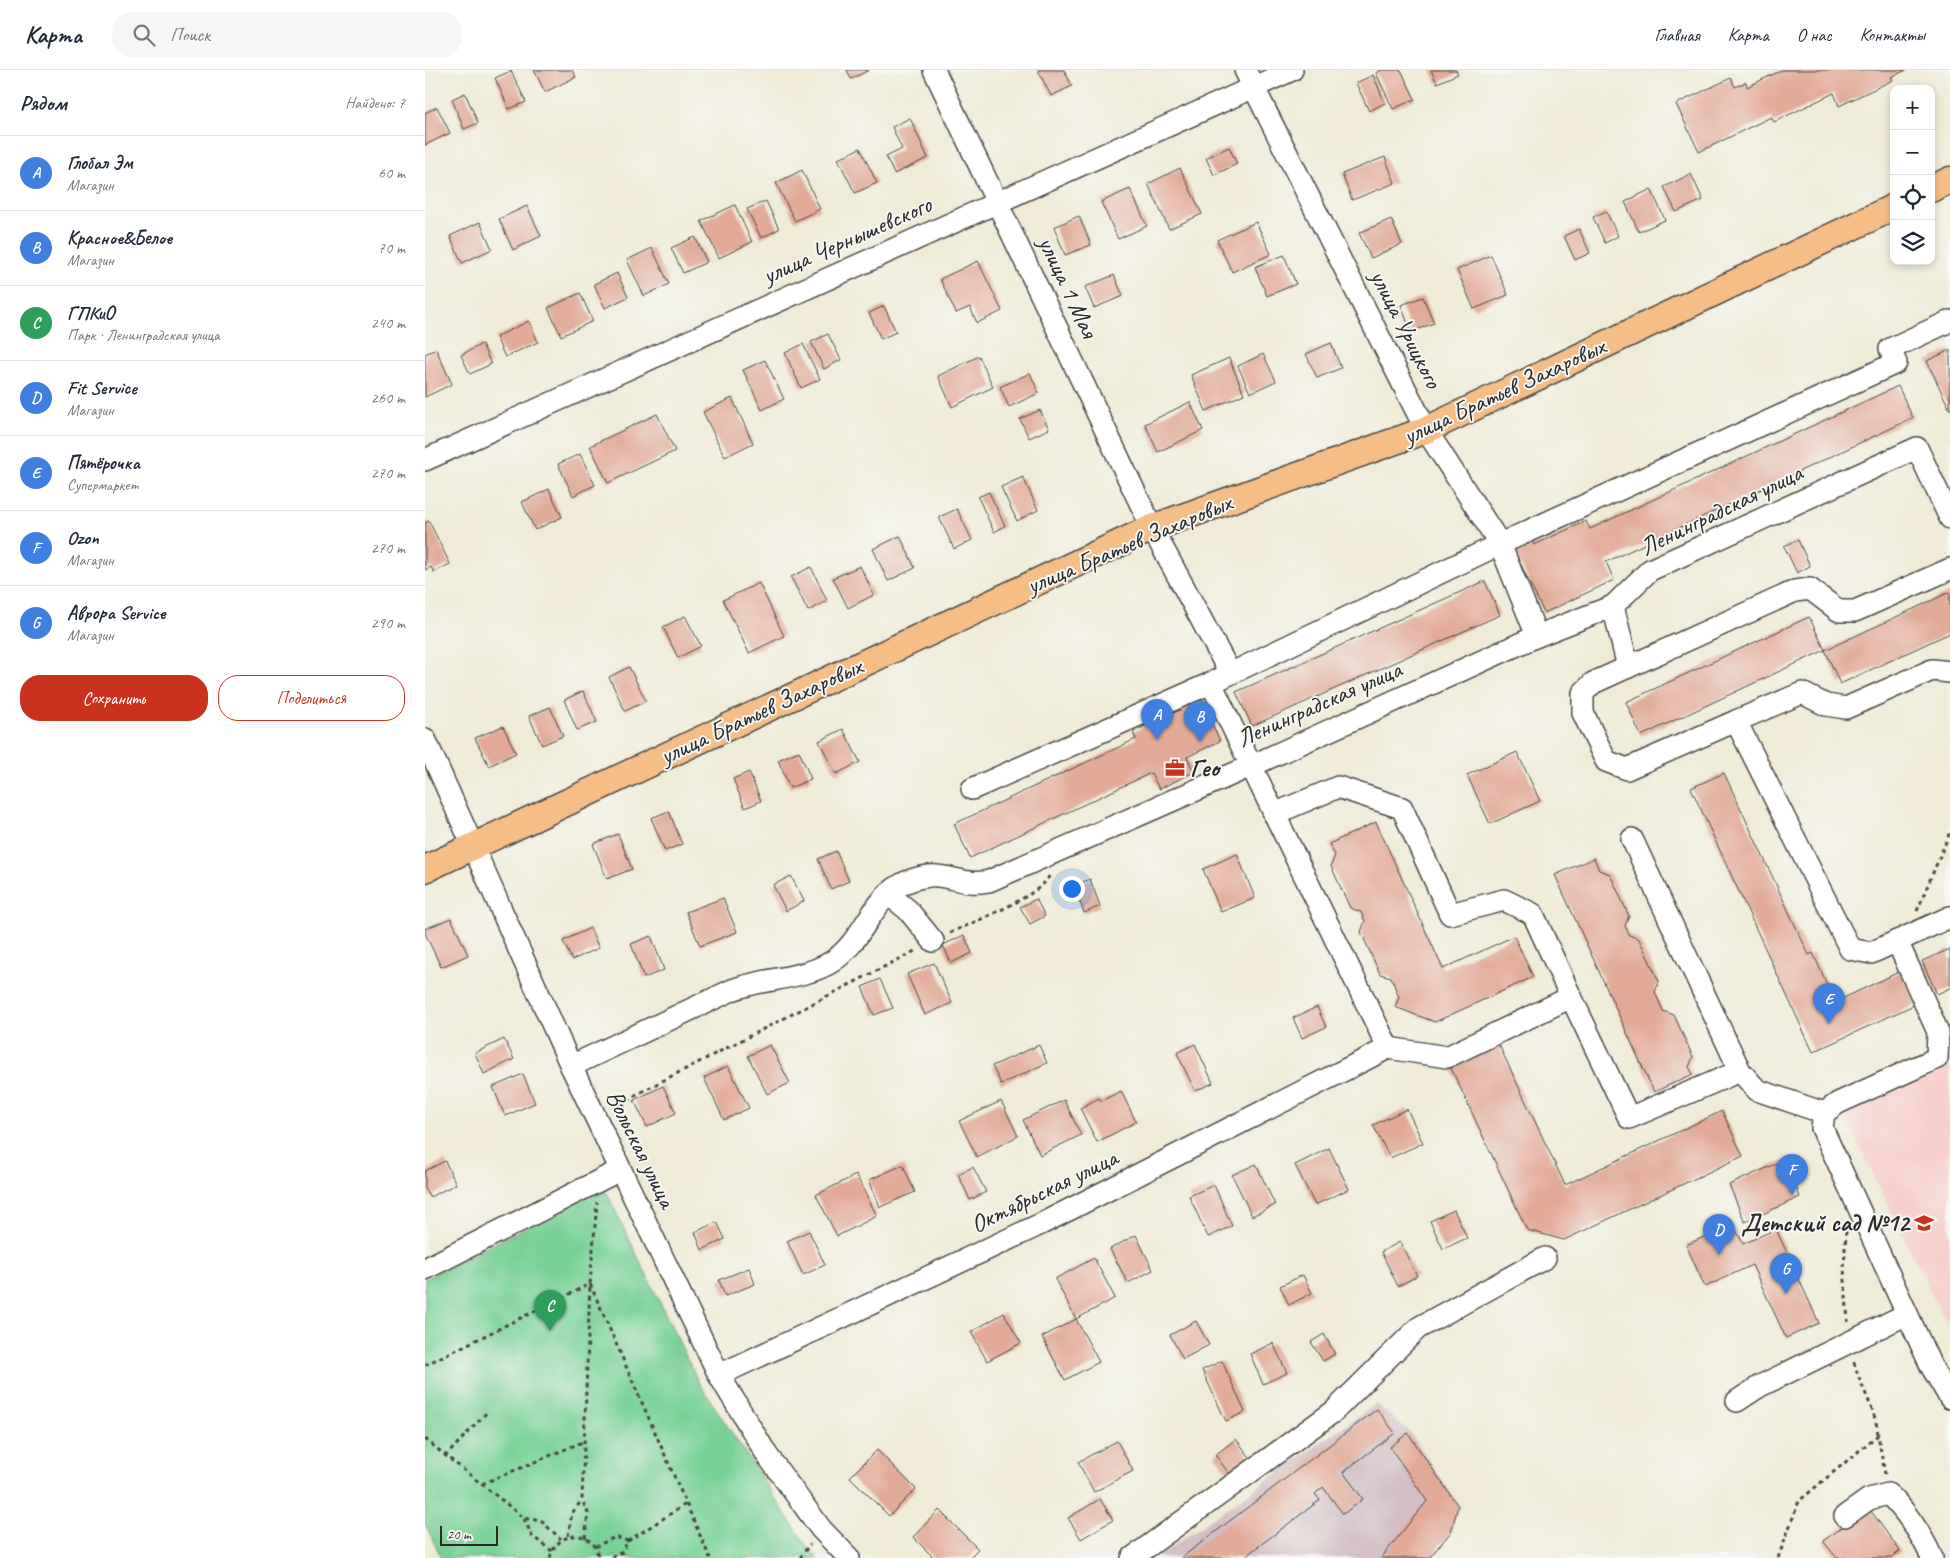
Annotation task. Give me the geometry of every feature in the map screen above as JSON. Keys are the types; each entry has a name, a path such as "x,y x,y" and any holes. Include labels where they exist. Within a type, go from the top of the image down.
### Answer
{"main road":[{"path":"1935,187 1950,180"},
{"name":"улица Братьев Захаровых","path":"425,869 1152,528 1426,430 1890,209"}],"street":[{"name":"улица 1 Мая","path":"935,70 1221,678 1251,766 1389,1048"},
{"name":"улица Чернышевского","path":"425,460 997,203 1249,79 1292,70"},
{"name":"улица Урицкого","path":"1249,79 1426,430 1500,544 1537,636"},
{"path":"972,789 1221,678 1500,544 1896,363 1890,348 1950,322"},
{"name":"Ленинградская улица","path":"571,1066 732,990 751,983 809,973 833,961 852,944 874,908 888,894 911,879 931,875 971,883 989,881 1251,766 1537,636 1613,606 1650,570 1917,448 1950,518"},
{"path":"1950,569 1855,610 1839,611 1810,589 1795,591 1593,683 1583,693 1583,713 1606,761 1627,769 1802,693 1826,704 1846,708 1932,670 1950,672"},
{"path":"1613,606 1628,667"},
{"path":"1737,721 1850,949 1871,953 1950,917"},
{"name":"Вольская улица","path":"425,739 571,1066 719,1375 767,1455 821,1529 849,1558"},
{"path":"1274,814 1338,787 1402,808 1450,914 1504,900 1533,914 1629,1118 1740,1071"},
{"path":"1632,838 1740,1071 1757,1090 1824,1113"},
{"path":"888,894 908,910 933,942"},
{"path":"1901,939 1938,1032 1937,1058 1838,1103 1824,1113 1822,1128 1931,1366 1950,1398"},
{"path":"1389,1048 1447,1057 1571,996"},
{"name":"Октябрьская улица","path":"719,1375 1041,1224 1389,1048"},
{"path":"425,1269 620,1170"},
{"path":"1131,1558 1333,1412 1418,1328 1545,1258"},
{"path":"1737,1401 1760,1386 1907,1314"},
{"path":"1845,1516 1869,1499 1888,1494 1898,1503 1932,1558"}],"path":[{"path":"1901,939 1950,832"},
{"path":"598,1124 637,1094 933,942 1035,892 1047,882 1059,850"},
{"path":"585,1538 588,1514 582,1500 590,1284 599,1182"},
{"path":"1846,1230 1844,1268 1849,1342 1857,1372 1877,1420 1888,1494"},
{"path":"425,1365 590,1284"},
{"path":"590,1284 710,1558"},
{"path":"445,1457 488,1411"},
{"path":"1778,1558 1799,1501 1878,1435"},
{"path":"425,1439 445,1457 524,1518 541,1522 561,1539"},
{"path":"481,1484 585,1441"},
{"path":"568,1536 571,1513 582,1500"},
{"path":"608,1558 622,1552 628,1541 685,1504"},
{"path":"524,1518 532,1536 552,1551"},
{"path":"550,1558 552,1551 561,1539 568,1536 585,1538 595,1547 597,1558"},
{"path":"595,1547 615,1537 628,1541"}],"shaded area":[{"name":"Детский сад №12","path":"1950,1065 1950,1331 1844,1115"},
{"path":"1376,1404 1409,1431 1460,1507 1433,1558 1156,1558"}],"green space":[{"path":"604,1187 699,1383 810,1551 818,1558 441,1558 425,1523 425,1279"}],"building":[{"path":"534,70 572,70 576,77 545,92"},
{"path":"847,70 869,70 851,79"},
{"path":"1038,70 1064,70 1072,86 1051,96"},
{"path":"1382,70 1401,70 1415,99 1393,109 1376,73"},
{"path":"1431,70 1456,70 1458,74 1437,83"},
{"path":"1782,70 1906,70 1891,77 1893,80 1839,106 1834,93 1774,122 1771,117 1699,152 1676,104 1731,78 1735,87 1746,82 1747,87"},
{"path":"511,71 526,102 509,109 495,78"},
{"path":"1373,75 1385,103 1369,111 1356,83"},
{"path":"465,93 478,123 464,129 452,99"},
{"path":"437,107 450,133 425,145 425,113"},
{"path":"910,118 928,158 894,174 886,157 902,149 892,127"},
{"path":"1229,147 1237,164 1214,175 1206,158"},
{"path":"860,148 877,183 855,193 838,159"},
{"path":"1385,157 1395,183 1352,200 1342,174"},
{"path":"1180,168 1202,214 1169,229 1148,184"},
{"path":"802,170 820,209 795,221 776,183"},
{"path":"1691,174 1703,200 1676,212 1664,187"},
{"path":"1130,189 1147,226 1118,239 1101,202"},
{"path":"1651,189 1665,220 1639,232 1625,202"},
{"path":"766,201 779,229 761,238 747,209"},
{"path":"735,205 752,242 719,258 701,221"},
{"path":"527,206 541,236 513,250 499,219"},
{"path":"1606,211 1618,236 1605,243 1593,217"},
{"path":"1079,216 1091,245 1065,255 1054,227"},
{"path":"1391,219 1402,244 1371,258 1359,233"},
{"path":"480,222 492,249 462,263 450,236"},
{"path":"1256,222 1271,254 1232,272 1217,240"},
{"path":"1579,229 1590,253 1575,260 1564,236"},
{"path":"695,237 707,262 683,273 671,248"},
{"path":"652,248 669,284 644,296 627,260"},
{"path":"1284,255 1296,284 1267,296 1255,267"},
{"path":"1491,255 1508,295 1474,309 1457,270"},
{"path":"978,261 1002,311 977,323 970,307 956,313 940,279"},
{"path":"617,273 628,297 605,308 594,284"},
{"path":"1114,275 1123,296 1094,308 1085,287"},
{"path":"580,293 593,321 561,336 548,308"},
{"path":"1423,297 1434,323 1411,332 1401,305"},
{"path":"884,306 896,332 881,339 869,313"},
{"path":"529,321 538,342 505,357 496,337"},
{"path":"828,334 841,360 824,369 811,342"},
{"path":"1331,343 1341,368 1317,378 1306,354"},
{"path":"482,344 491,364 470,374 461,355"},
{"path":"803,344 820,379 801,388 785,353"},
{"path":"436,349 452,384 425,397 425,354"},
{"path":"1950,350 1950,410 1927,361"},
{"path":"1263,354 1276,381 1250,393 1238,366"},
{"path":"979,356 993,387 952,407 938,376"},
{"path":"1229,358 1244,394 1206,411 1191,375"},
{"path":"765,360 784,399 762,410 743,370"},
{"path":"1030,373 1039,393 1009,407 1000,387"},
{"path":"1898,386 1913,418 1606,562 1614,580 1544,613 1512,546 1531,537 1534,545 1586,521 1590,529"},
{"path":"732,398 753,443 725,457 703,412"},
{"path":"1190,402 1203,430 1158,452 1145,424"},
{"path":"1040,410 1049,429 1029,438 1020,419"},
{"path":"657,414 675,451 608,483 590,446"},
{"path":"580,454 595,485 573,496 558,464"},
{"path":"1023,477 1038,510 1017,521 1001,487"},
{"path":"549,489 562,517 535,530 522,502"},
{"path":"989,492 1005,526 994,532 978,497"},
{"path":"957,509 972,540 954,549 939,517"},
{"path":"429,521 450,564 434,572 431,567 425,570 425,523"},
{"path":"900,536 915,568 888,581 873,549"},
{"path":"1798,540 1810,566 1797,573 1784,546"},
{"path":"860,566 874,595 848,608 833,578"},
{"path":"811,567 827,601 808,611 791,577"},
{"path":"1485,581 1500,615 1252,726 1236,692"},
{"path":"759,583 784,636 749,653 723,600"},
{"path":"1950,592 1950,633 1840,684 1825,650"},
{"path":"685,616 701,646 678,658 663,627"},
{"path":"1809,617 1825,650 1641,736 1626,702"},
{"path":"629,667 646,701 625,711 609,677"},
{"path":"583,691 597,722 577,730 564,700"},
{"path":"1199,695 1220,741 1187,757 1194,772 1159,789 1151,773 970,858 954,824 1136,739 1133,732 1180,710 1178,705"},
{"path":"550,707 563,736 542,745 529,716"},
{"path":"503,726 516,753 489,766 475,738"},
{"path":"843,729 860,762 836,774 819,741"},
{"path":"799,751 811,779 790,788 778,760"},
{"path":"1517,752 1540,801 1490,824 1467,775"},
{"path":"749,772 761,801 745,808 733,779"},
{"path":"1724,773 1809,955 1813,953 1835,1002 1901,971 1916,1004 1813,1052 1691,788"},
{"path":"669,811 682,844 665,851 651,818"},
{"path":"1376,822 1443,969 1514,936 1533,977 1435,1022 1395,1007 1399,997 1391,977 1380,974 1361,932 1365,921 1361,912 1350,908 1331,866 1335,855 1329,844"},
{"path":"618,834 632,869 607,879 593,844"},
{"path":"836,851 849,881 831,889 818,859"},
{"path":"1237,854 1255,898 1221,912 1203,869"},
{"path":"1594,858 1599,870 1610,874 1629,916 1625,926 1629,935 1639,939 1659,981 1655,992 1663,1011 1674,1015 1693,1057 1689,1067 1693,1074 1654,1092 1555,875"},
{"path":"791,876 804,901 786,911 773,885"},
{"path":"1090,879 1100,906 1084,913 1074,886"},
{"path":"723,898 737,932 700,946 686,912"},
{"path":"1036,899 1045,916 1030,924 1020,907"},
{"path":"451,918 468,955 441,967 425,933 425,929"},
{"path":"590,928 599,948 572,960 563,941"},
{"path":"964,935 972,953 951,963 943,945"},
{"path":"651,936 664,970 644,978 631,944"},
{"path":"1950,949 1950,988 1937,994 1922,961"},
{"path":"934,963 952,1003 925,1015 907,974"},
{"path":"880,979 893,1008 874,1015 862,987"},
{"path":"1317,1007 1326,1027 1302,1038 1293,1018"},
{"path":"504,1039 514,1059 484,1074 475,1053"},
{"path":"1498,1043 1565,1185 1722,1111 1743,1156 1564,1240 1527,1230 1450,1066"},
{"path":"1195,1044 1213,1083 1195,1091 1177,1053"},
{"path":"770,1045 790,1083 767,1094 748,1056"},
{"path":"1039,1045 1047,1063 1001,1084 992,1066"},
{"path":"728,1066 749,1108 724,1120 704,1078"},
{"path":"523,1074 535,1103 505,1116 493,1087"},
{"path":"663,1086 676,1113 647,1127 634,1100"},
{"path":"1121,1091 1136,1122 1097,1142 1080,1108 1099,1098 1101,1101"},
{"path":"1064,1100 1081,1135 1040,1155 1023,1120"},
{"path":"1001,1101 1018,1136 977,1157 959,1121"},
{"path":"1407,1109 1423,1143 1390,1158 1373,1125"},
{"path":"1329,1148 1349,1189 1315,1205 1295,1165"},
{"path":"1784,1160 1800,1197 1745,1222 1729,1185"},
{"path":"445,1161 456,1184 430,1197 425,1188 425,1171"},
{"path":"1256,1164 1275,1205 1252,1216 1232,1175"},
{"path":"903,1165 915,1192 880,1207 869,1180"},
{"path":"973,1167 986,1192 970,1200 958,1174"},
{"path":"856,1175 877,1216 837,1236 816,1195"},
{"path":"1214,1185 1232,1226 1208,1237 1189,1196"},
{"path":"1454,1210 1467,1238 1443,1249 1430,1221"},
{"path":"717,1222 725,1239 702,1250 695,1232"},
{"path":"1733,1224 1743,1244 1776,1229 1819,1323 1786,1338 1752,1265 1705,1287 1686,1245"},
{"path":"809,1231 825,1265 803,1275 787,1241"},
{"path":"1136,1235 1153,1270 1128,1283 1110,1249"},
{"path":"1400,1242 1417,1276 1398,1286 1381,1252"},
{"path":"1094,1258 1115,1298 1076,1319 1055,1279"},
{"path":"749,1268 755,1284 725,1296 719,1280"},
{"path":"1303,1275 1312,1293 1289,1305 1280,1286"},
{"path":"1004,1313 1021,1343 987,1361 971,1332"},
{"path":"1076,1319 1099,1362 1065,1380 1042,1337"},
{"path":"1196,1321 1209,1345 1183,1359 1170,1335"},
{"path":"1324,1334 1335,1354 1323,1361 1311,1342"},
{"path":"1273,1343 1287,1373 1263,1384 1250,1354"},
{"path":"1222,1361 1245,1412 1226,1421 1202,1370"},
{"path":"1377,1409 1395,1433 1343,1472 1363,1499 1343,1514 1323,1487 1315,1494 1320,1500 1243,1558 1181,1558"},
{"path":"1408,1433 1458,1506 1451,1532 1429,1558 1381,1558 1427,1501 1390,1447"},
{"path":"1236,1439 1252,1460 1231,1476 1215,1455"},
{"path":"1117,1441 1133,1471 1094,1492 1078,1462"},
{"path":"877,1450 916,1489 889,1516 850,1477"},
{"path":"1100,1499 1113,1520 1081,1539 1068,1518"},
{"path":"1868,1507 1900,1551 1891,1558 1837,1558 1823,1541"},
{"path":"939,1510 978,1549 969,1558 934,1558 913,1537"}],"place":[{"name":"Глобал Эм","path":"1157,740"},
{"name":"Красное&Белое","path":"1200,742"},
{"name":"Гео","path":"1175,768"},
{"name":"Пятёрочка","path":"1829,1024"},
{"name":"Ozon","path":"1792,1195"},
{"name":"Детский сад №12","path":"1924,1223"},
{"name":"Fit Service","path":"1719,1255"},
{"name":"Аврора Service","path":"1786,1294"},
{"name":"ГПКиО","path":"550,1331"}]}
